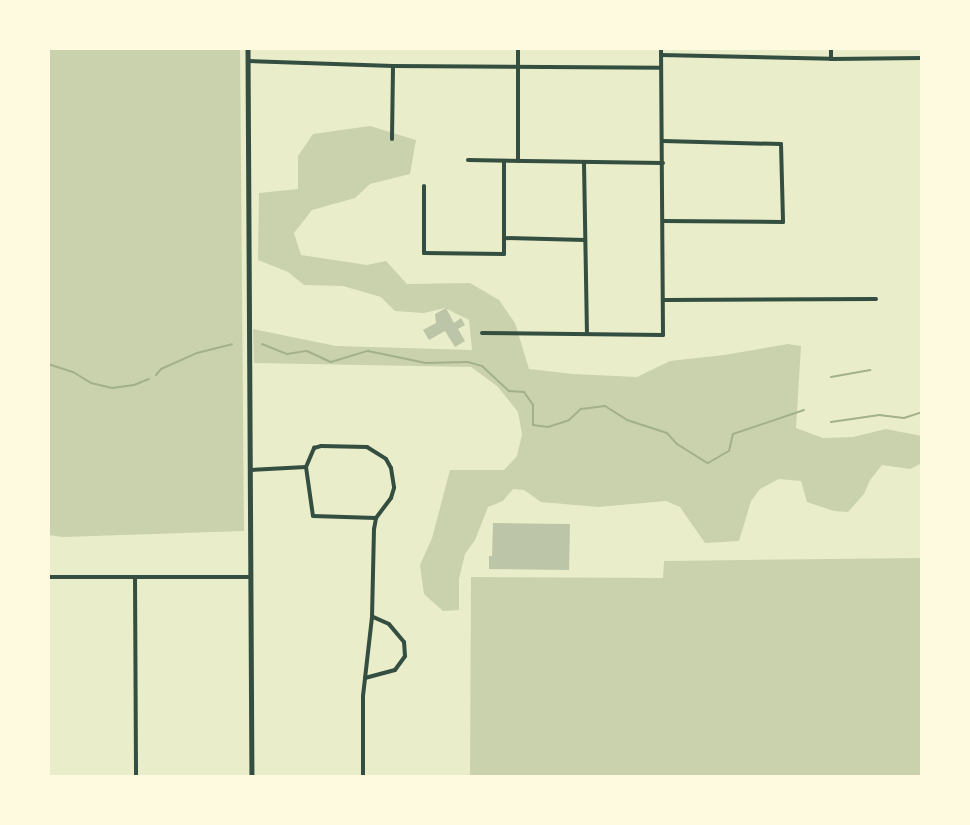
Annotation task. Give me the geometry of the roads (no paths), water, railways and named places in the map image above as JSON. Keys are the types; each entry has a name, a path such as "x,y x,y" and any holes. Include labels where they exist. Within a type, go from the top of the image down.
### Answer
{"street":[{"path":"248,48 252,777"},
{"path":"518,48 518,161"},
{"path":"482,333 663,334 661,48"},
{"path":"831,48 831,59"},
{"path":"661,55 831,59 922,58"},
{"path":"248,61 393,66 661,68"},
{"path":"392,139 393,66"},
{"path":"663,141 781,144 783,222 663,220"},
{"path":"468,160 663,163"},
{"path":"424,186 424,253 504,254 504,161"},
{"path":"584,163 587,333"},
{"path":"504,238 585,240"},
{"path":"664,300 876,300"},
{"path":"363,777 365,678 372,617 376,518 391,498 394,488 391,468 376,451 360,446 314,448 306,467 313,516 376,518"},
{"path":"250,470 306,467"},
{"path":"48,577 251,577"},
{"path":"135,577 136,777"},
{"path":"365,678 395,670 405,656 404,642 389,624 372,617"}],"waterway":[{"path":"156,375 161,369 197,353 232,344"},
{"path":"262,344 287,354 307,351 331,362 368,351 426,363 468,362 482,366 509,391 524,392 533,405 533,425 548,427 569,420 581,409 605,406 627,420 667,433 677,444 708,463 729,451 733,434 804,410"},
{"path":"48,364 73,372 91,383 112,388 134,385 149,379"},
{"path":"831,377 870,370"},
{"path":"831,422 879,415 904,418 922,412"}]}
